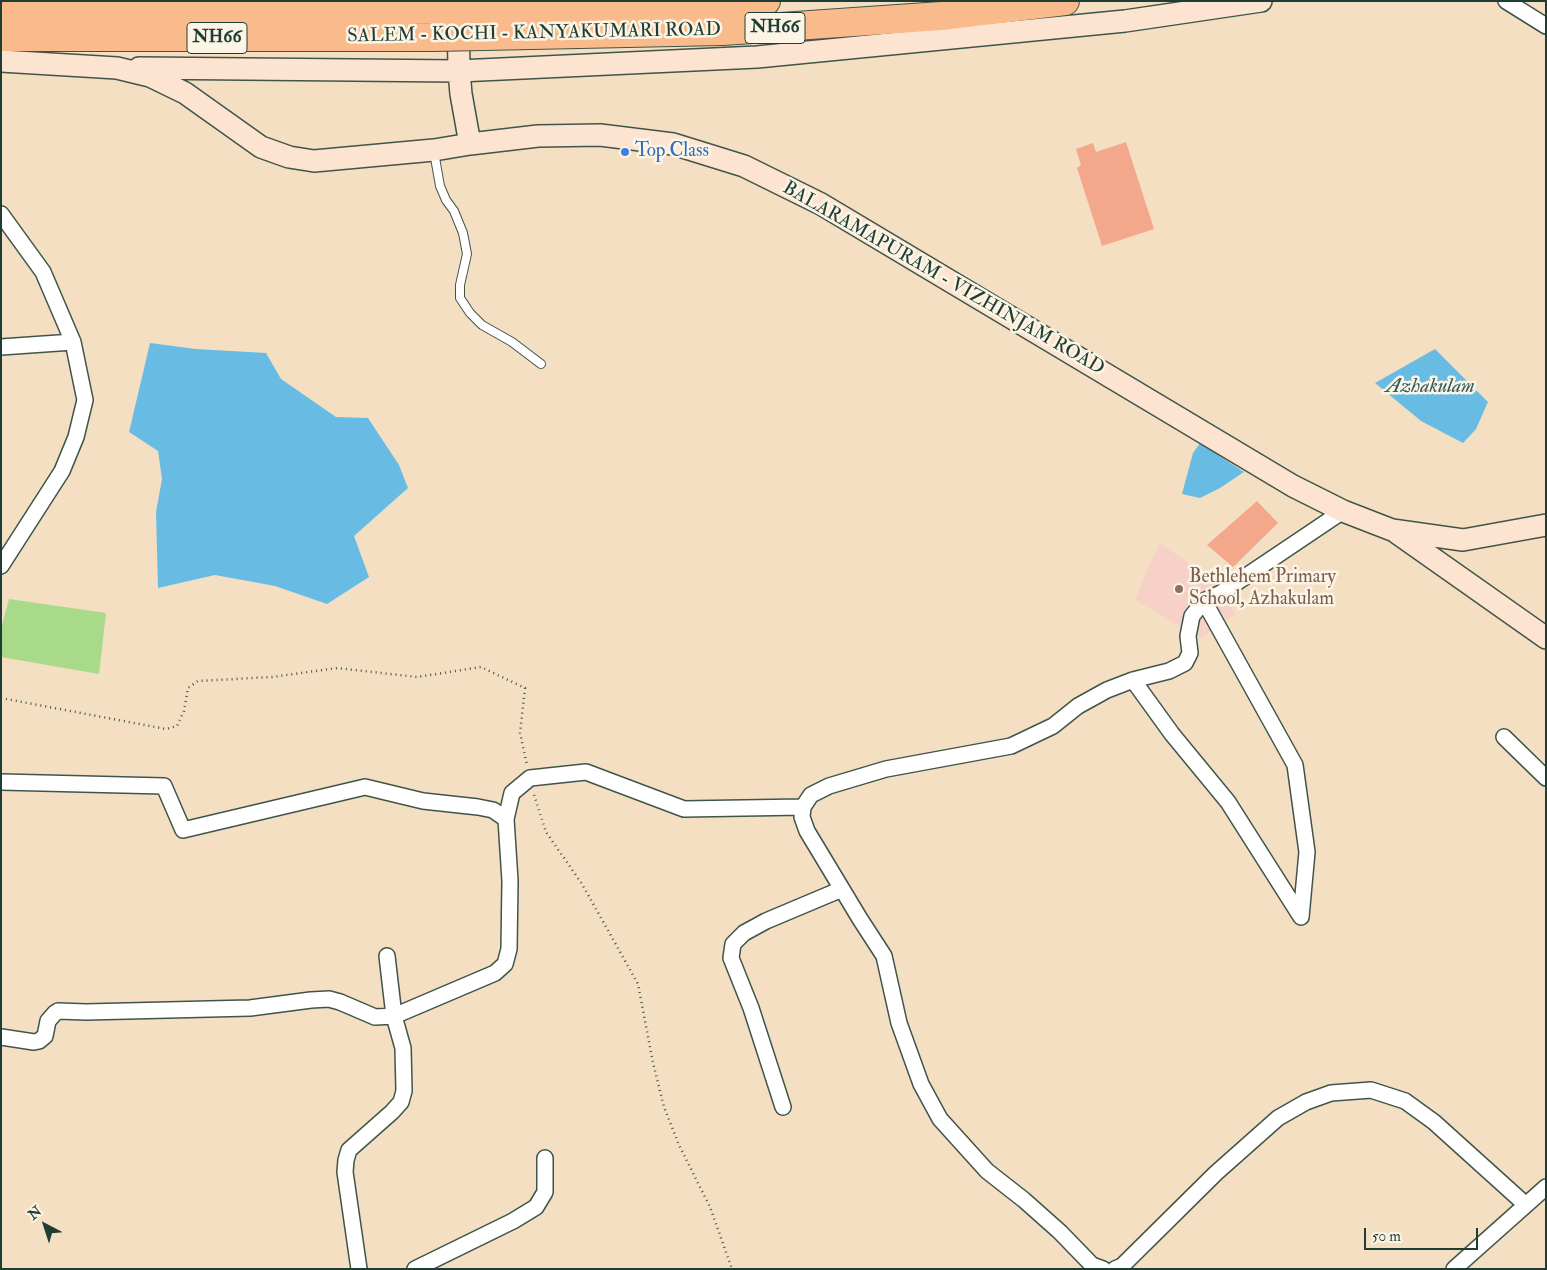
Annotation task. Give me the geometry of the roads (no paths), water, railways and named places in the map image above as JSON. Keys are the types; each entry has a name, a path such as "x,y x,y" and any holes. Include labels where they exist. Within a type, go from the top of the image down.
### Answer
{"highway":[{"name":"SALEM - KOCHI - KANYAKUMARI ROAD","path":"1,10 93,12 720,4 766,1"},
{"name":"SALEM - KOCHI - KANYAKUMARI ROAD","path":"1,37 433,38 723,31 941,16 1065,1"}],"main road":[{"path":"117,68 459,72 757,57 1125,21 1260,1"},
{"path":"458,6 459,72 470,144"},
{"name":"BALARAMAPURAM - VIZHINJAM ROAD","path":"1,61 117,68 150,76 185,93 261,147 288,157 314,161 434,150 538,136 600,135 673,144 744,166 821,204 1293,486 1343,512 1392,530 1463,540 1546,525"},
{"path":"1392,530 1546,638"}],"street":[{"path":"1506,1 1546,26"},
{"path":"1,214 43,272 73,342 85,400 76,437 62,471 1,566"},
{"path":"1,347 73,342"},
{"path":"1095,1268 1060,1232 987,1171 940,1119 921,1084 899,1023 884,956 807,831 802,817 803,807 811,795 830,786 886,769 1011,746 1053,726 1078,706 1107,690 1133,680 1169,671 1185,663 1190,654 1188,636 1192,616 1204,601 1221,593 1343,512"},
{"path":"1133,680 1172,734 1228,802 1301,917 1307,852 1295,765 1204,601"},
{"path":"1504,737 1546,778"},
{"path":"1,1038 39,1041 45,1036 48,1021 58,1011 250,1008 329,999 375,1016 394,1016 496,973 505,964 509,950 510,881 506,819 512,793 530,778 586,772 684,809 803,807"},
{"path":"1,782 164,786 183,830 365,788 423,801 493,810 506,819"},
{"path":"783,1107 751,1008 731,958 733,944 744,933 766,921 842,890"},
{"path":"359,1269 345,1172 346,1160 349,1150 401,1102 404,1091 404,1048 394,1016 386,956"},
{"path":"1115,1269 1122,1266 1216,1173 1278,1118 1306,1102 1331,1093 1371,1090 1405,1101 1434,1122 1526,1205"},
{"path":"415,1269 513,1221 536,1206 545,1192 546,1158"},
{"path":"1454,1269 1546,1188"}],"lane":[{"path":"434,150 440,186 446,200 454,211 463,233 467,254 460,285 460,298 482,326 512,342 542,364"}],"water":[{"path":"150,343 196,349 266,353 281,379 336,417 368,418 399,465 408,488 354,536 369,577 327,604 275,586 215,575 158,588 156,512 162,479 158,451 129,432"},
{"name":"Azhakulam","path":"1435,349 1488,402 1476,429 1463,443 1421,421 1375,383"},
{"path":"1200,443 1244,472 1220,488 1200,498 1182,494 1193,453"}],"place":[{"name":"Top Class","path":"625,152"},
{"name":"Bethlehem Primary School, Azhakulam","path":"1179,589"}]}
